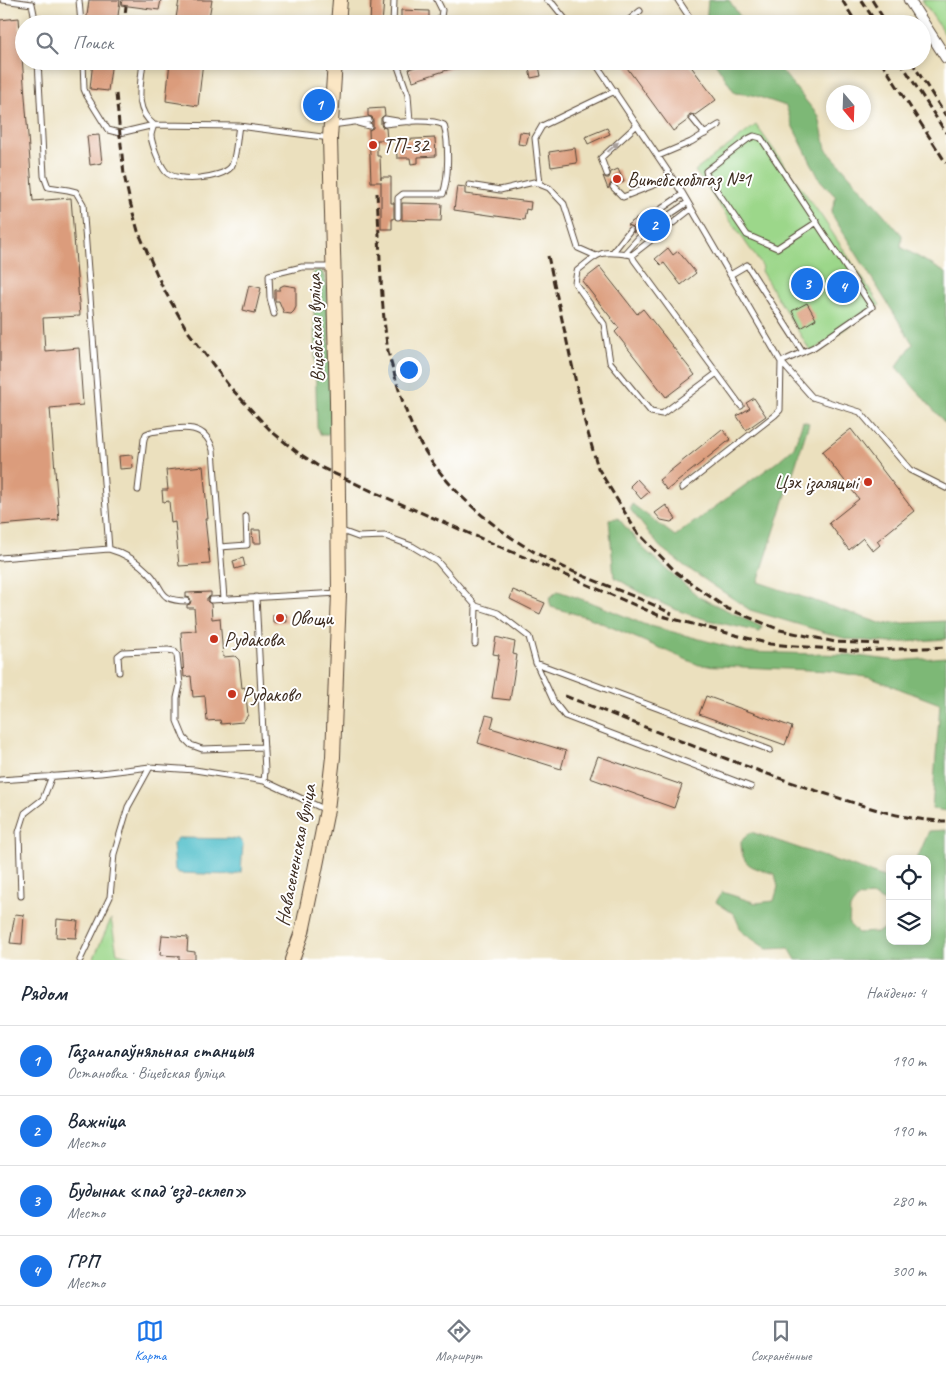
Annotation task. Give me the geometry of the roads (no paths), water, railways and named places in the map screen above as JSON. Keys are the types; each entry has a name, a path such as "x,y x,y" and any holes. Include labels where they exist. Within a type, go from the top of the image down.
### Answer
{"main road":[{"path":"339,15 340,0"},
{"name":"Віцебская вуліца","path":"334,70 330,132 337,401 339,593"},
{"name":"Навасененская вуліца","path":"292,960 302,932 327,810 333,757 339,593"}],"street":[{"path":"909,0 919,15"},
{"path":"931,34 946,58"}],"lane":[{"path":"3,0 32,4 34,15"},
{"path":"79,0 80,15"},
{"path":"393,15 394,0"},
{"path":"437,0 442,10 441,15"},
{"path":"548,0 554,4 562,15"},
{"path":"678,0 688,15"},
{"path":"636,15 640,12"},
{"path":"38,70 44,176 48,187 76,192 83,204 109,549"},
{"path":"83,70 84,88 87,96 108,130 120,133 154,125 239,126 330,132 355,123 369,123"},
{"path":"142,70 140,107 146,119 154,125"},
{"path":"400,70 408,95 410,122"},
{"path":"600,70 683,194 781,362 812,398 860,412 910,470 946,488"},
{"path":"540,184 535,138 542,126 615,91"},
{"path":"692,118 705,134"},
{"path":"385,122 437,122 444,125 447,135 446,186 443,194 403,194 398,198 398,217"},
{"path":"154,125 151,136 158,157 167,173 177,178 211,177 224,173 232,165 239,126"},
{"path":"607,174 601,158 637,125"},
{"path":"658,156 691,142 719,125"},
{"path":"781,362 814,347 872,307 817,222 761,138 754,136 748,139 706,171 747,235 777,248 817,222"},
{"path":"613,187 623,197 672,178"},
{"path":"469,185 500,190 534,182 549,188 564,204 578,248 596,256"},
{"path":"651,216 683,194"},
{"path":"663,219 688,203"},
{"path":"692,210 632,255 608,252 596,256 576,271 575,283 604,324 610,362 651,412 662,414 717,373"},
{"path":"613,252 630,230"},
{"path":"624,254 644,232"},
{"path":"632,255 741,406"},
{"path":"730,275 747,265 803,352"},
{"path":"274,314 270,298 269,275 302,267 333,267"},
{"path":"682,488 780,410 781,362"},
{"path":"138,490 141,458 146,434 193,428 203,432 210,440 213,450 224,599"},
{"path":"220,546 247,545 246,516"},
{"path":"338,530 358,537 384,536 412,546 437,561 476,606 498,613 529,637 536,663 554,702 565,716 751,787"},
{"path":"0,558 109,549 121,552 150,574 164,596 174,601 187,601"},
{"path":"211,600 339,593"},
{"path":"256,597 264,746 264,781"},
{"path":"476,606 476,644"},
{"path":"119,672 118,656 124,652 174,651 177,655 180,685 177,698 177,722 184,738 191,745 202,749 264,746"},
{"path":"536,663 770,750"},
{"path":"80,960 110,897 114,854 128,806 150,768"},
{"path":"0,780 150,768 195,770 264,781 327,810"},
{"path":"21,896 20,832 25,813 43,799 52,776"}],"water":[{"path":"178,838 239,839 243,844 241,872 234,875 179,873 175,870 173,844"}],"railway":[{"path":"842,0 851,15"},
{"path":"861,0 871,15"},
{"path":"872,0 881,15"},
{"path":"125,15 126,6"},
{"path":"887,70 946,163"},
{"path":"906,70 946,133"},
{"path":"917,70 946,116"},
{"path":"116,94 124,175 130,202 138,231 162,286 187,330 229,386 271,431 318,466 378,494 658,615 770,644 856,651 946,647"},
{"path":"377,193 382,292 388,351 408,416 417,437 429,457 442,475 476,510 515,540 569,570 672,614"},
{"path":"548,256 584,419 598,468 636,531 677,573 726,608 780,630 835,642 879,644"},
{"path":"565,696 722,757 817,791 897,815 946,821"}],"place":[{"name":"Газанапаўняльная станцыя","path":"319,105"},
{"name":"ТП-32","path":"373,145"},
{"name":"Витебскоблгаз №1","path":"617,179"},
{"name":"Важніца","path":"654,225"},
{"name":"Будынак «падʼезд-склеп»","path":"807,284"},
{"name":"ГРП","path":"843,287"},
{"name":"Цэх ізаляцыі","path":"868,482"},
{"name":"Овощи","path":"280,618"},
{"name":"Рудакова","path":"214,639"},
{"name":"Рудаково","path":"232,694"}]}
